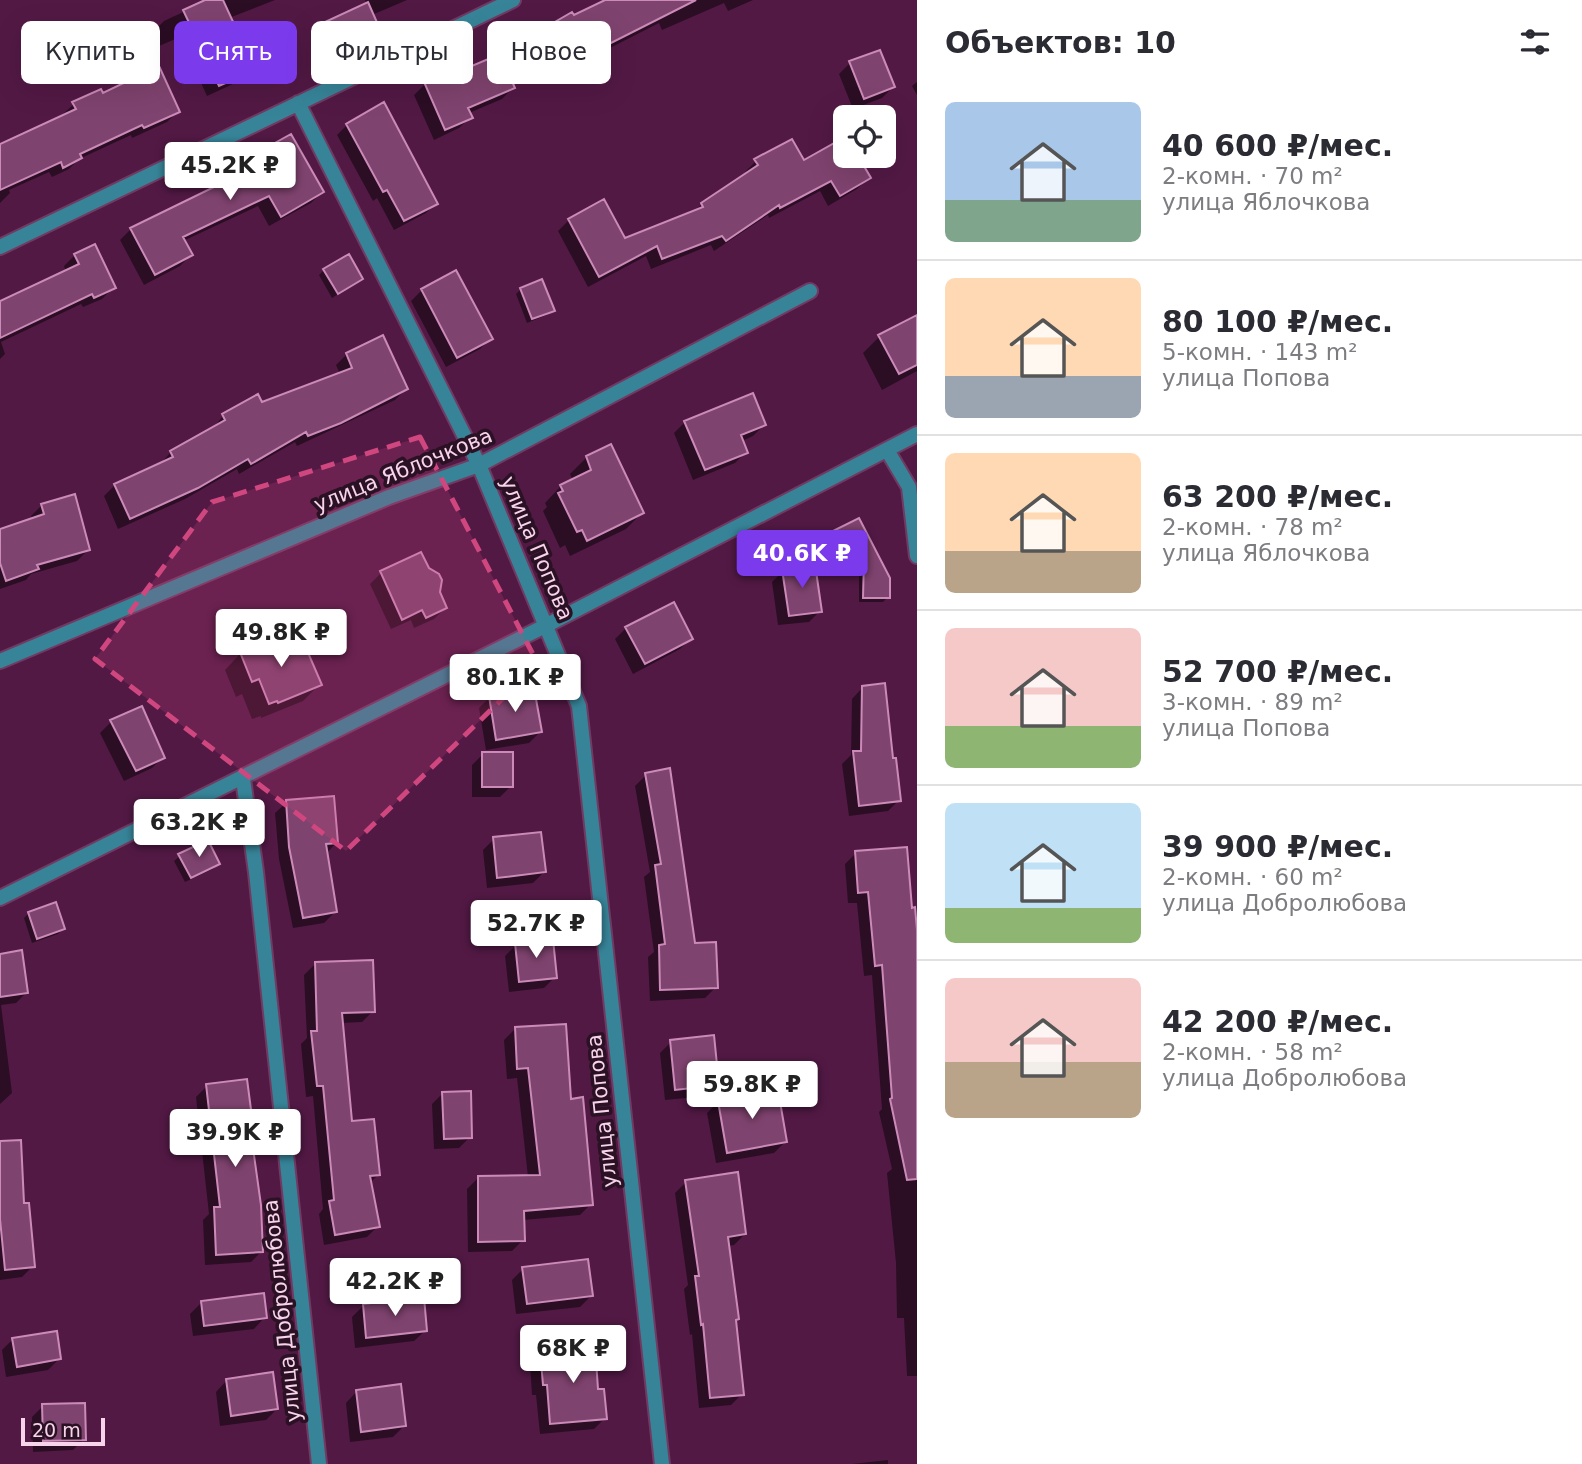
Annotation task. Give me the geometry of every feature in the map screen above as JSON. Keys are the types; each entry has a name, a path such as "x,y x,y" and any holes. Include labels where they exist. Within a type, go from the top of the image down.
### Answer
{"street":[{"path":"0,247 513,0"},
{"name":"улица Попова","path":"298,103 479,465 579,706 662,1464"},
{"name":"улица Яблочкова","path":"0,661 389,497 479,465 810,291"},
{"path":"0,898 243,779 917,434"},
{"path":"887,450 909,486 917,556"},
{"name":"улица Добролюбова","path":"243,779 256,872 319,1464"}],"highlighted area":[{"path":"420,437 538,664 346,851 95,659 212,502"}],"building":[{"path":"205,0 223,0 233,21 188,21 183,10"},
{"path":"605,0 696,0 611,43 611,21 556,21 572,12 574,15"},
{"path":"368,2 376,21 327,21"},
{"path":"880,50 895,87 864,99 849,61"},
{"path":"487,60 487,84 513,84 515,88 468,108 473,118 445,130 425,84 473,84 473,65"},
{"path":"160,68 180,112 144,128 142,125 80,154 82,158 63,168 61,162 0,190 0,144 76,109 72,102 101,89 103,93 122,84 160,84"},
{"path":"384,102 438,204 404,221 387,190 383,192 346,124"},
{"path":"291,134 324,192 281,217 269,196 183,237 193,255 155,275 130,228 253,168 248,158"},
{"path":"792,139 804,160 833,144 833,168 865,168 871,178 840,196 831,181 780,208 779,205 726,241 722,236 662,259 657,246 599,277 568,219 604,199 625,238 703,207 701,203 758,165 754,159"},
{"path":"95,244 116,288 94,298 92,294 0,338 0,301 79,264 74,254"},
{"path":"349,254 363,279 338,294 323,269"},
{"path":"456,270 493,339 457,358 421,289"},
{"path":"542,279 555,311 532,319 520,288"},
{"path":"917,315 917,365 899,374 878,335"},
{"path":"383,335 408,389 341,423 308,436 306,432 251,464 248,459 198,488 130,519 114,484 173,457 170,451 225,420 222,414 258,394 262,402 352,368 346,353"},
{"path":"753,393 766,425 741,435 748,453 705,470 684,421"},
{"path":"611,444 644,513 587,541 582,530 577,532 558,493 563,491 560,485 591,470 586,456"},
{"path":"75,494 90,550 37,565 39,569 6,581 0,563 0,529 44,514 41,504"},
{"path":"859,518 890,578 890,598 863,598 864,557 844,567 827,534"},
{"path":"421,552 429,568 439,574 442,580 440,592 447,608 426,618 422,610 402,620 380,571"},
{"path":"815,564 822,612 789,616 782,569"},
{"path":"674,602 693,639 645,664 625,627"},
{"path":"283,634 288,647 303,641 322,685 269,704 259,679 252,682 240,652"},
{"path":"885,683 893,758 896,758 901,801 859,806 853,751 861,751 862,686"},
{"path":"534,688 542,732 496,740 489,696"},
{"path":"142,706 165,758 136,771 110,720"},
{"path":"482,752 513,752 513,787 482,787"},
{"path":"670,768 695,943 716,942 718,988 660,990 659,945 665,944 655,865 661,864 645,773"},
{"path":"334,796 338,843 326,844 337,912 303,918 289,847 286,800"},
{"path":"541,832 546,872 497,878 493,837"},
{"path":"208,840 220,864 191,878 178,854"},
{"path":"907,847 912,908 915,907 917,930 917,1179 907,1180 890,1099 882,965 875,966 868,892 858,893 855,851"},
{"path":"56,902 65,929 37,939 28,912"},
{"path":"553,939 557,978 519,982 515,943"},
{"path":"22,950 28,993 0,997 0,954"},
{"path":"373,960 375,1012 342,1013 352,1121 374,1119 380,1175 370,1176 380,1227 335,1235 329,1201 334,1200 323,1086 317,1086 311,1031 317,1031 315,962"},
{"path":"566,1024 571,1099 583,1097 593,1205 524,1211 525,1241 478,1242 478,1176 540,1175 528,1068 517,1069 515,1027"},
{"path":"714,1035 719,1085 675,1090 670,1040"},
{"path":"247,1079 256,1148 253,1148 261,1205 263,1252 216,1255 214,1207 220,1207 206,1084"},
{"path":"778,1090 787,1142 727,1153 718,1101"},
{"path":"471,1091 472,1138 444,1139 442,1092"},
{"path":"21,1140 24,1203 29,1203 35,1267 5,1270 0,1219 0,1141"},
{"path":"738,1172 746,1234 728,1237 739,1319 736,1320 744,1395 710,1398 695,1276 699,1276 685,1180"},
{"path":"588,1259 593,1296 527,1304 522,1267"},
{"path":"264,1293 267,1318 204,1326 201,1301"},
{"path":"424,1297 427,1331 366,1338 363,1304"},
{"path":"57,1331 61,1359 17,1367 12,1338"},
{"path":"595,1345 598,1389 604,1389 607,1419 550,1424 547,1385 543,1385 540,1350"},
{"path":"273,1372 278,1409 231,1416 226,1379"},
{"path":"401,1384 406,1426 361,1432 356,1390"},
{"path":"85,1403 86,1440 43,1441 42,1404"}]}
